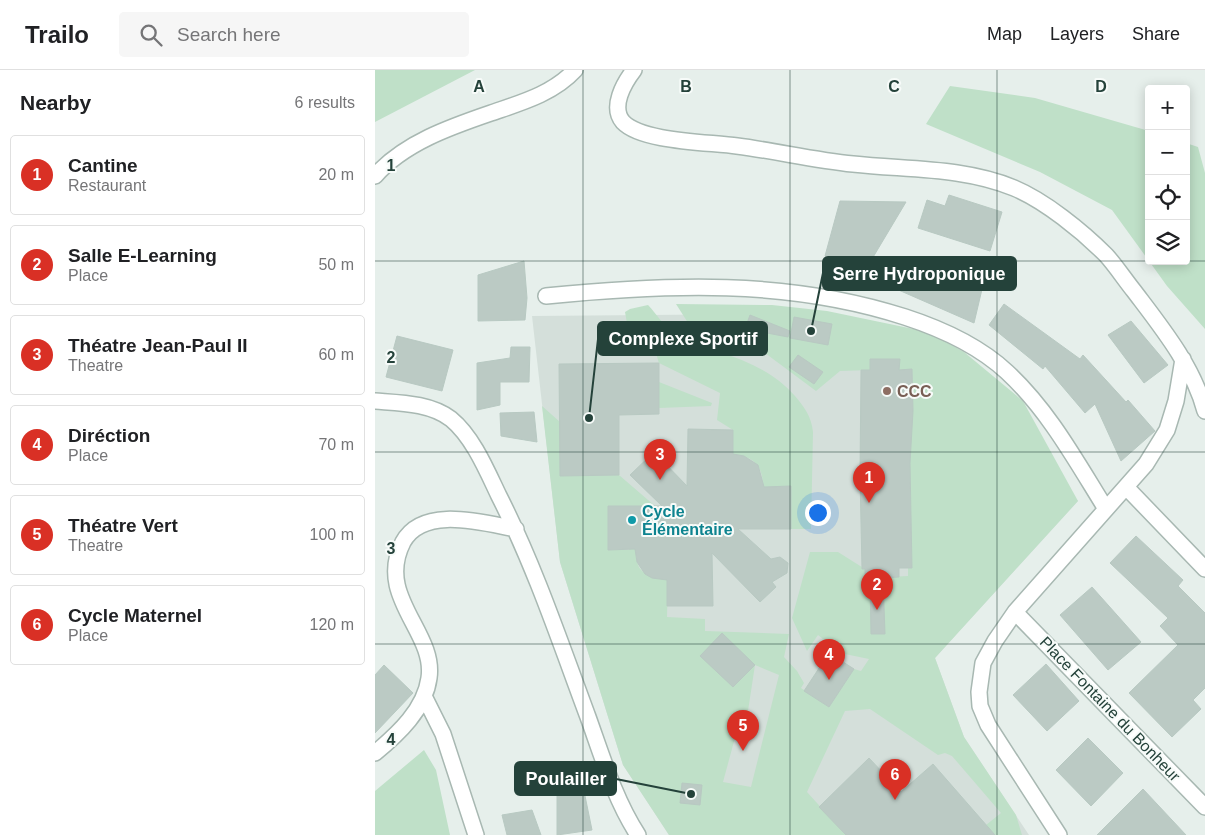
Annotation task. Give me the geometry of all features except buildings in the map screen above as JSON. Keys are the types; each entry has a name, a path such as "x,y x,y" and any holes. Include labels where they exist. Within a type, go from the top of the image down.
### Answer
{"street":[{"path":"375,176 385,164 407,148 473,119 523,102 550,89 575,70"},
{"path":"634,70 620,95 618,107 621,120 628,126 643,133 739,146 825,161 967,174 1016,189 1054,212 1106,256 1183,359 1205,411"},
{"path":"546,296 668,287 776,290 856,303 927,325 957,337 991,359 1008,373 1054,425 1106,509"},
{"path":"1059,835 988,725 980,706 979,692 983,663 995,641 1015,612 1106,509 1127,488 1146,464 1167,430 1176,401 1183,359"},
{"path":"375,401 409,403 438,411 452,420 468,439 515,529 548,606 613,784 638,835"},
{"path":"1127,488 1205,569"},
{"path":"375,753 412,717 424,696 429,676 427,656 398,594 394,573 395,556 405,539 418,528 436,520 463,520 515,529"},
{"name":"Place Fontaine du Bonheur","path":"1015,612 1205,807"},
{"path":"424,696 443,734 476,835"}],"shaded area":[{"path":"771,314 937,343 1078,501 935,658 964,737 1029,835 669,835 623,765 560,562 532,316"}],"green space":[{"path":"375,70 475,70 375,122"},
{"path":"950,86 1035,98 1145,130 1145,255 1112,210 1040,172 926,124"},
{"path":"1190,144 1198,147 1205,173 1205,329 1167,286 1152,265 1190,265"},
{"path":"676,304 772,305 827,311 928,332 964,352 1023,401 1078,501 935,658 964,737 1016,815 1022,835 991,835 993,833 986,825 1001,813 952,756 945,753 938,755 870,709 845,711 807,792 846,835 669,835 623,765 560,562 542,406 560,422 560,476 619,475 655,506 608,507 608,550 629,550 629,538 637,547 637,562 643,571 653,576 668,577 667,617 705,619 705,631 789,634 784,657 797,671 804,683 801,688 829,707 854,669 861,671 869,659 840,653 818,635 807,651 792,618 810,552 838,552 865,569 866,578 908,576 908,411 913,411 912,370 899,370 899,359 870,359 870,370 840,371 816,391 765,353 714,337 690,326","holes":["755,665 779,675 751,787 723,782 739,723 746,724"]},
{"path":"648,305 663,324 674,333 738,358 768,373 782,383 802,404 809,417 813,432 811,529 791,529 791,486 773,487 772,499 762,489 763,481 755,462 743,456 728,457 733,448 733,430 717,420 720,393 659,363 653,344 637,344 630,340 625,312"},
{"path":"659,382 712,403 711,406 659,408"},
{"path":"424,750 436,770 450,835 375,835 375,791"}],"place":[{"name":"Serre Hydroponique","path":"811,331"},
{"name":"CCC","path":"887,391"},
{"name":"Complexe Sportif","path":"589,418"},
{"name":"Théatre Jean-Paul II","path":"660,480"},
{"name":"Cantine","path":"869,503"},
{"name":"Cycle Élémentaire","path":"632,520"},
{"name":"Salle E-Learning","path":"877,610"},
{"name":"Diréction","path":"829,680"},
{"name":"Théatre Vert","path":"743,751"},
{"name":"Poulailler","path":"691,794"},
{"name":"Cycle Maternel","path":"895,800"}]}
